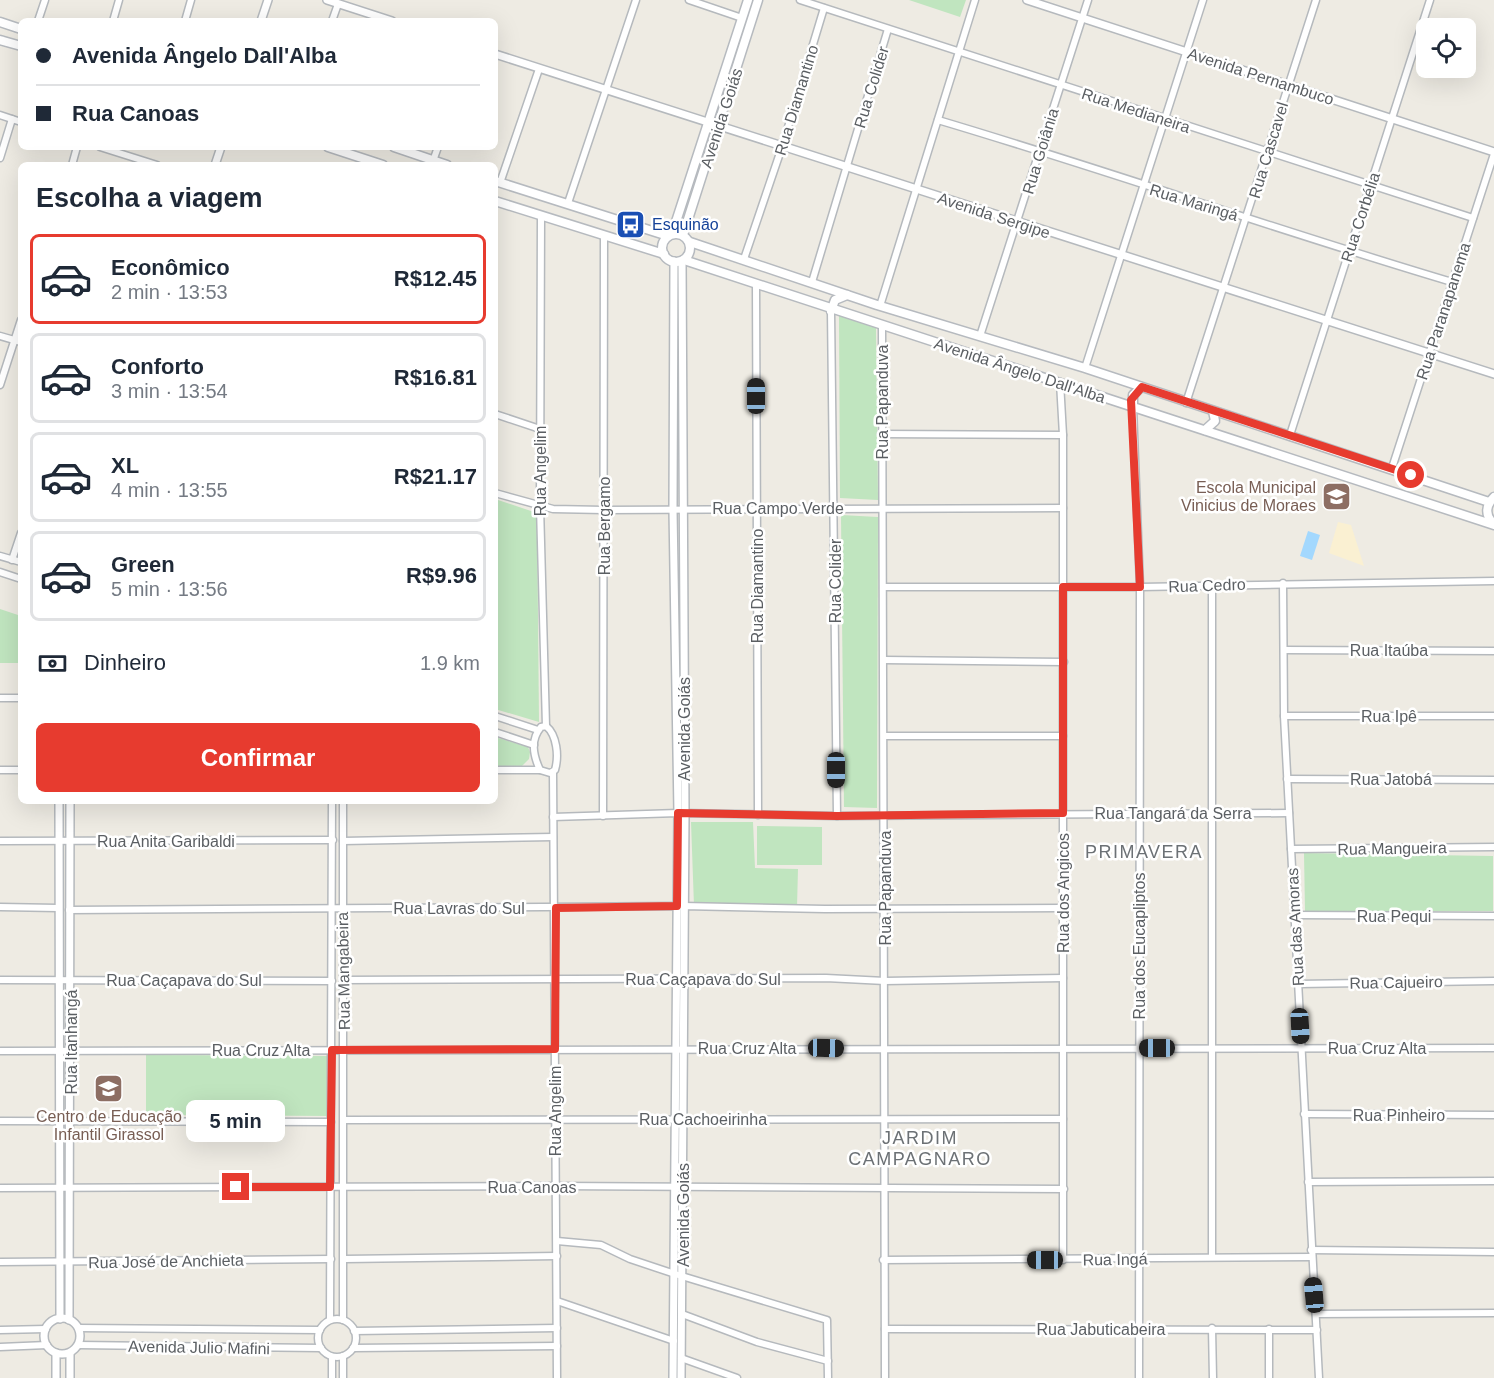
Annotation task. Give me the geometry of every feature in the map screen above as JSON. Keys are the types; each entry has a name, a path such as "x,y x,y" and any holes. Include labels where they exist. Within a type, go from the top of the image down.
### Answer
{"main road":[{"name":"Avenida Goiás","path":"670,235 748,0"},
{"name":"Avenida Goiás","path":"686,239 718,126 758,0"},
{"path":"0,40 18,45"},
{"path":"337,150 374,162"},
{"path":"403,150 439,162"},
{"path":"498,182 686,239 689,252 680,261 664,254 498,203"},
{"path":"664,254 663,243 670,235"},
{"name":"Avenida Ângelo Dall'Alba","path":"686,239 880,306 1085,368 1186,403 1492,500"},
{"name":"Avenida Ângelo Dall'Alba","path":"680,261 756,284 831,311 1060,382 1494,525"},
{"path":"831,311 835,300 847,295"},
{"path":"1133,407 1133,395 1142,387"},
{"path":"1205,430 1215,421 1213,411"},
{"path":"1492,500 1487,513 1494,525"}],"street":[{"path":"39,18 45,0"},
{"path":"114,18 119,0"},
{"path":"185,18 191,0"},
{"path":"262,18 268,0"},
{"path":"327,0 383,18"},
{"path":"568,203 608,90 636,0"},
{"path":"689,0 742,18"},
{"name":"Rua Medianeira","path":"800,0 1473,218"},
{"path":"880,306 975,0"},
{"name":"Avenida Pernambuco","path":"1027,0 1494,153"},
{"name":"Rua Goiânia","path":"980,336 1088,0"},
{"path":"1085,368 1203,0"},
{"name":"Rua Cascavel","path":"1186,403 1316,0"},
{"name":"Rua Corbélia","path":"1290,435 1431,0"},
{"path":"333,18 338,3"},
{"name":"Rua Diamantino","path":"744,259 782,147 824,8"},
{"name":"Rua Colider","path":"812,282 888,29"},
{"name":"Avenida Sergipe","path":"498,55 1494,374"},
{"path":"498,182 539,69"},
{"path":"0,115 18,121"},
{"path":"0,158 12,119"},
{"name":"Rua Maringá","path":"938,120 1040,150 1143,186 1452,282"},
{"path":"108,150 138,162"},
{"path":"434,160 437,150"},
{"name":"Rua Paranapanema","path":"1392,468 1494,153"},
{"name":"Rua Angelim","path":"542,216 540,506 546,726 553,733 557,766 553,773 556,908 557,1378"},
{"name":"Rua Bergamo","path":"603,816 604,236"},
{"name":"Avenida Goiás","path":"674,1378 680,1188 681,1048 683,509 680,261"},
{"name":"Avenida Goiás","path":"680,261 673,510 681,813"},
{"name":"Rua Diamantino","path":"756,284 758,815"},
{"name":"Rua Colider","path":"831,311 837,816"},
{"name":"Rua Papanduva","path":"882,326 885,1378"},
{"path":"0,336 18,341 0,385"},
{"name":"Rua dos Angicos","path":"1060,382 1063,435 1064,1260"},
{"name":"Rua dos Eucapliptos","path":"1133,407 1140,587 1138,1378"},
{"path":"498,415 540,429"},
{"path":"881,434 1063,435"},
{"name":"Rua Campo Verde","path":"498,494 540,506 604,510 1063,508"},
{"path":"12,560 18,542"},
{"path":"0,556 18,561"},
{"path":"0,572 18,578"},
{"name":"Rua Cedro","path":"884,587 1140,587 1494,581"},
{"name":"Rua das Amoras","path":"1283,583 1284,716 1319,1378"},
{"path":"1212,585 1214,1048 1212,1256"},
{"name":"Rua Itaúba","path":"1284,650 1494,651"},
{"path":"884,660 1064,662"},
{"path":"0,699 18,698"},
{"name":"Rua Ipê","path":"1284,716 1494,716"},
{"path":"498,717 538,730 546,726"},
{"path":"538,730 534,756 540,770"},
{"path":"498,733 534,745"},
{"path":"884,736 1063,736"},
{"path":"0,770 18,770"},
{"path":"498,770 540,770 553,773"},
{"name":"Rua Jatobá","path":"1287,779 1494,780"},
{"name":"Rua Itanhangá","path":"60,804 57,908 60,1319"},
{"name":"Rua Itanhangá","path":"69,1320 71,1262 70,804"},
{"name":"Rua Mangabeira","path":"330,1319 332,804"},
{"name":"Rua Mangabeira","path":"343,804 344,1320"},
{"name":"Rua Tangará da Serra","path":"553,817 681,813 837,816 1289,813"},
{"path":"343,841 553,837"},
{"name":"Rua Anita Garibaldi","path":"0,841 333,840"},
{"name":"Rua Mangueira","path":"1291,849 1494,847"},
{"name":"Rua Lavras do Sul","path":"69,910 680,906 885,909 1063,908"},
{"path":"0,907 57,908"},
{"name":"Rua Pequi","path":"1294,915 1494,916"},
{"name":"Rua Caçapava do Sul","path":"344,980 826,978 885,981 1063,978"},
{"name":"Rua Caçapava do Sul","path":"0,980 332,981"},
{"name":"Rua Cajueiro","path":"1298,984 1494,981"},
{"name":"Rua Cruz Alta","path":"0,1051 1494,1048"},
{"name":"Rua Pinheiro","path":"1304,1114 1494,1115"},
{"path":"0,1121 71,1119 331,1122"},
{"name":"Rua Cachoeirinha","path":"344,1120 1063,1119"},
{"path":"1308,1182 1494,1181"},
{"name":"Rua Canoas","path":"0,1188 556,1186 884,1190 1064,1189"},
{"path":"557,1241 601,1245 630,1259 678,1275 827,1320 828,1378"},
{"name":"Rua Ingá","path":"883,1260 1064,1260 1494,1252"},
{"path":"345,1259 557,1256"},
{"name":"Rua José de Anchieta","path":"0,1262 331,1259"},
{"name":"Avenida Goiás","path":"678,1275 682,1314 681,1378"},
{"path":"557,1301 674,1341"},
{"path":"1316,1314 1494,1313"},
{"path":"682,1314 757,1342 828,1361"},
{"path":"353,1348 354,1331 344,1320 330,1319 320,1330 321,1348 332,1357 343,1356 353,1348 557,1346"},
{"path":"70,1353 56,1353 47,1345 44,1337 52,1321 69,1320 78,1328 78,1345 70,1353 70,1378"},
{"name":"Avenida Julio Mafini","path":"78,1328 320,1330"},
{"path":"354,1331 557,1328"},
{"path":"1212,1328 1213,1378"},
{"path":"0,1330 46,1329"},
{"name":"Rua Jabuticabeira","path":"885,1329 1317,1330"},
{"path":"1269,1329 1269,1378"},
{"path":"0,1347 47,1345"},
{"name":"Avenida Julio Mafini","path":"78,1345 321,1348"},
{"path":"56,1353 56,1378"},
{"path":"343,1356 343,1378"},
{"path":"332,1357 332,1378"},
{"path":"681,1358 736,1378"}],"green space":[{"path":"909,0 966,0 960,17"},
{"path":"839,315 876,328 878,500 840,498"},
{"path":"498,500 537,513 539,722 498,710"},
{"path":"841,515 878,517 877,808 844,807"},
{"path":"0,609 18,615 18,663 0,663"},
{"path":"498,738 528,747 529,759 522,766 498,766"},
{"path":"691,822 753,822 755,868 798,869 797,907 694,906"},
{"path":"757,826 822,827 822,865 757,865"},
{"path":"1304,853 1493,856 1493,911 1305,911"},
{"path":"146,1055 330,1056 330,1116 146,1115"}],"sand":[{"path":"1338,522 1351,525 1364,566 1329,553"}],"water":[{"path":"1308,531 1320,535 1312,560 1300,556"}],"place":[{"name":"Esquinão","path":"631,224"},
{"name":"Escola Municipal Vinicius de Moraes","path":"1337,496"},
{"name":"Centro de Educação Infantil Girassol","path":"109,1088"}],"district":[{"name":"PRIMAVERA","path":"1144,852"},
{"name":"JARDIM CAMPAGNARO","path":"920,1148"}],"route":[{"path":"236,1187 330,1187 332,1050 555,1049 556,908 677,906 678,813 837,816 1063,813 1063,587 1140,587 1134,409 1131,400 1142,387 1411,475"}]}
